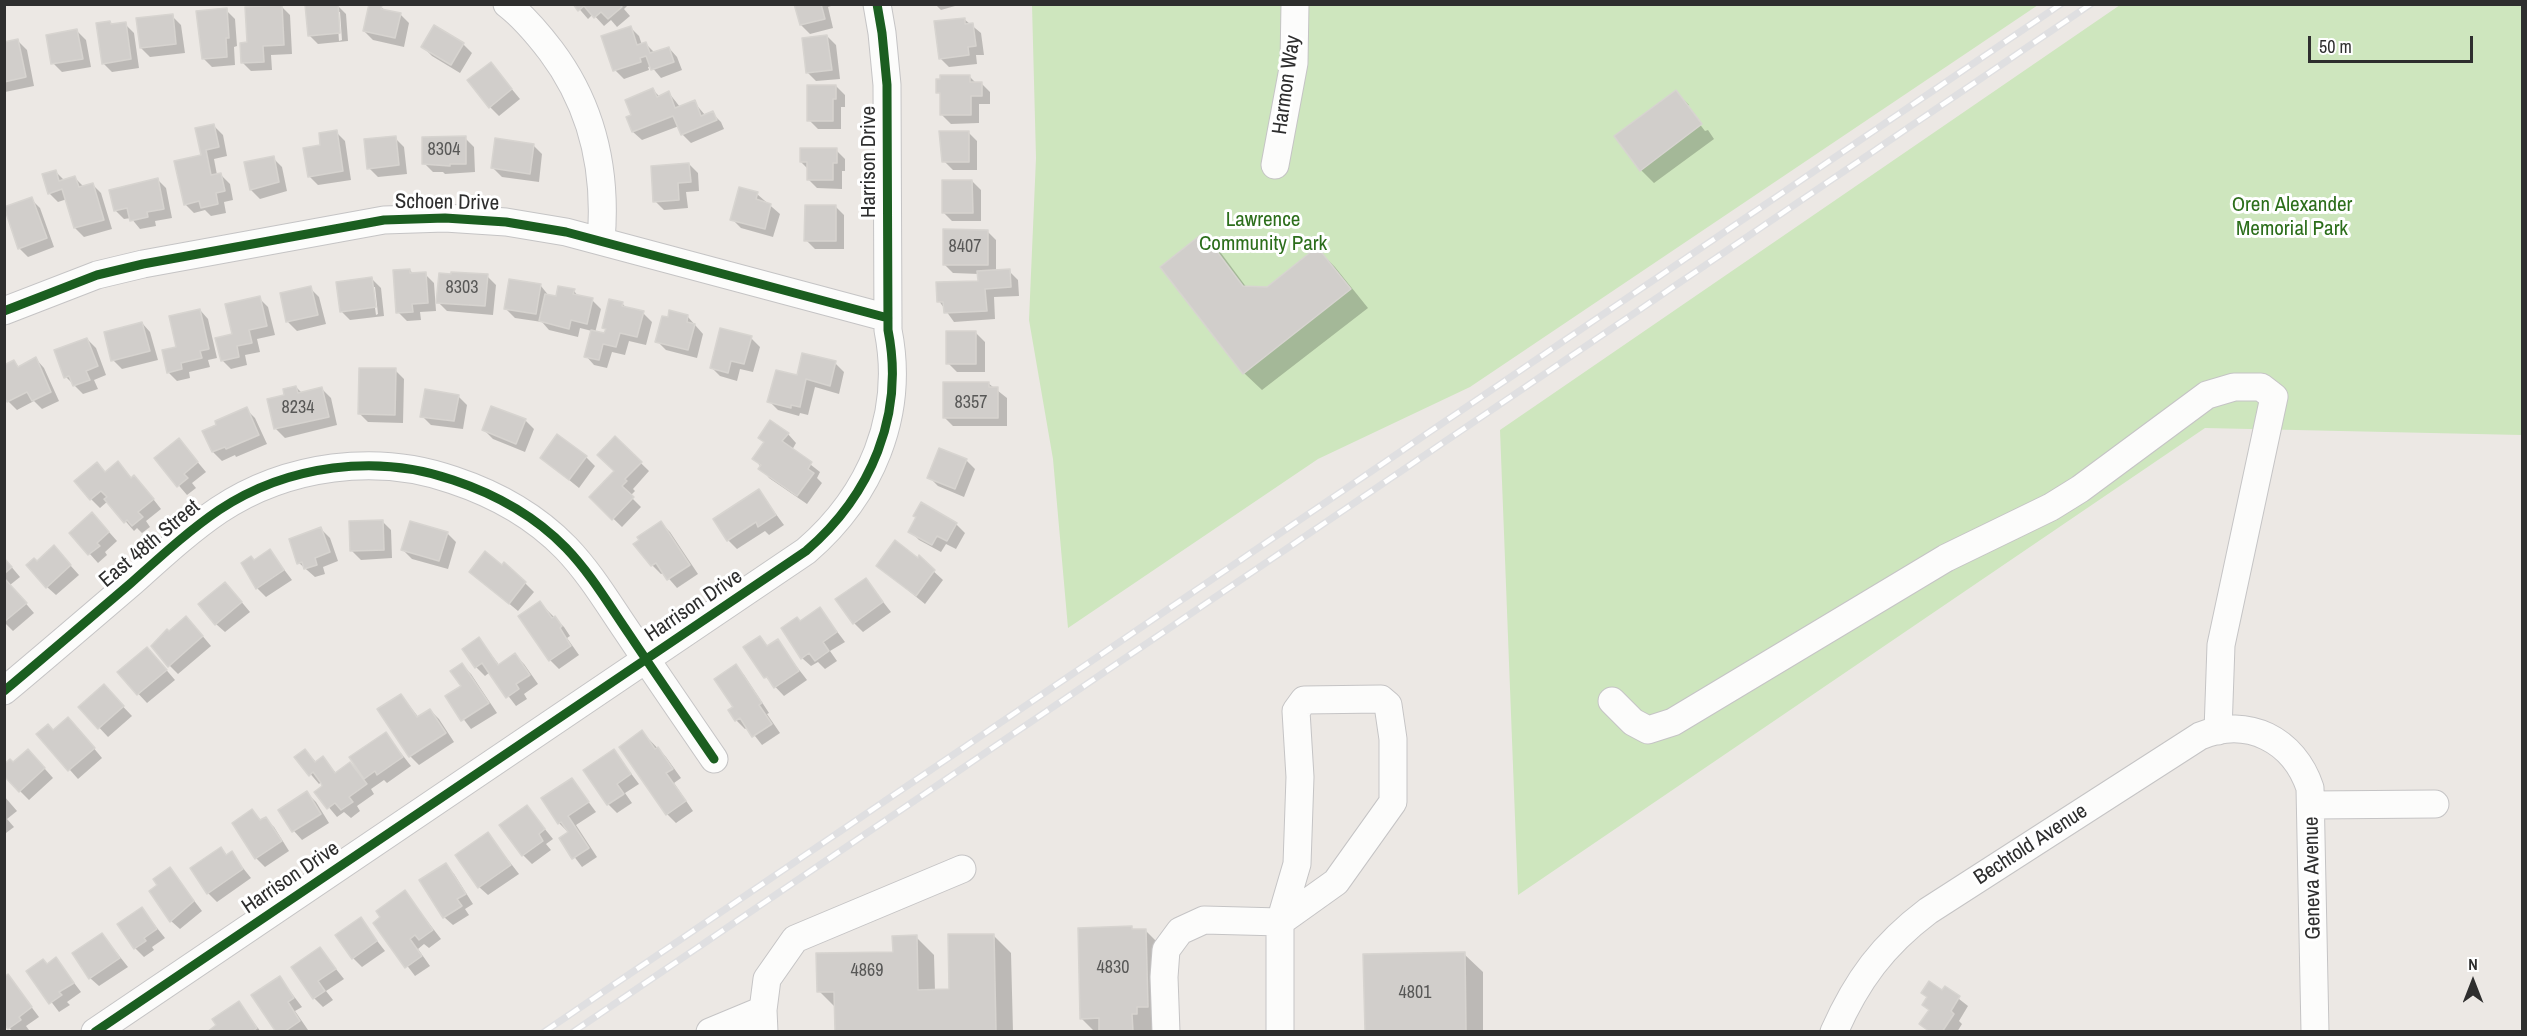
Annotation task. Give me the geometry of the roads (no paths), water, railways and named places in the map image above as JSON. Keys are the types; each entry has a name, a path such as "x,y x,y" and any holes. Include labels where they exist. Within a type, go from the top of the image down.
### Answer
{"street":[{"path":"507,4 538,35 563,68 582,103 598,151 604,211 601,241"},
{"name":"Harrison Drive","path":"95,1032 806,551 823,536 848,507 870,473 887,424 892,381 888,318 887,85 877,4"},
{"name":"Harmon Way","path":"1275,165 1294,63 1295,4"},
{"name":"Schoen Drive","path":"4,311 97,275 143,264 384,220 445,218 506,222 601,241 888,318"},
{"path":"1611,701 1633,722 1648,730 1673,722 1946,558 2051,507 2080,489 2207,395 2234,387 2261,387 2274,397 2221,645 2218,731"},
{"name":"East 48th Street","path":"4,691 191,531 219,510 264,486 293,476 353,466 394,467 434,473 473,486 509,504 566,549 593,580 714,759"},
{"path":"1166,1032 1164,977 1166,950 1179,931 1204,920 1280,922 1336,882 1393,802 1393,739 1388,705 1381,699 1304,700 1296,711 1300,777 1297,864 1280,922 1280,1032"},
{"name":"Bechtold Avenue","path":"1834,1032 1862,977 1888,945 1919,917 2200,736 2240,728 2273,738"},
{"name":"Geneva Avenue","path":"2273,738 2291,753 2301,767 2310,788 2315,1032"},
{"path":"2312,805 2435,804"},
{"path":"710,1032 763,1021 767,979 795,939 962,869"}],"railway":[{"path":"544,1032 2061,4"},
{"path":"573,1032 2091,4"}],"park label":[{"name":"Oren Alexander Memorial Park","path":"2292,217"},
{"name":"Lawrence Community Park","path":"1263,232"}]}
